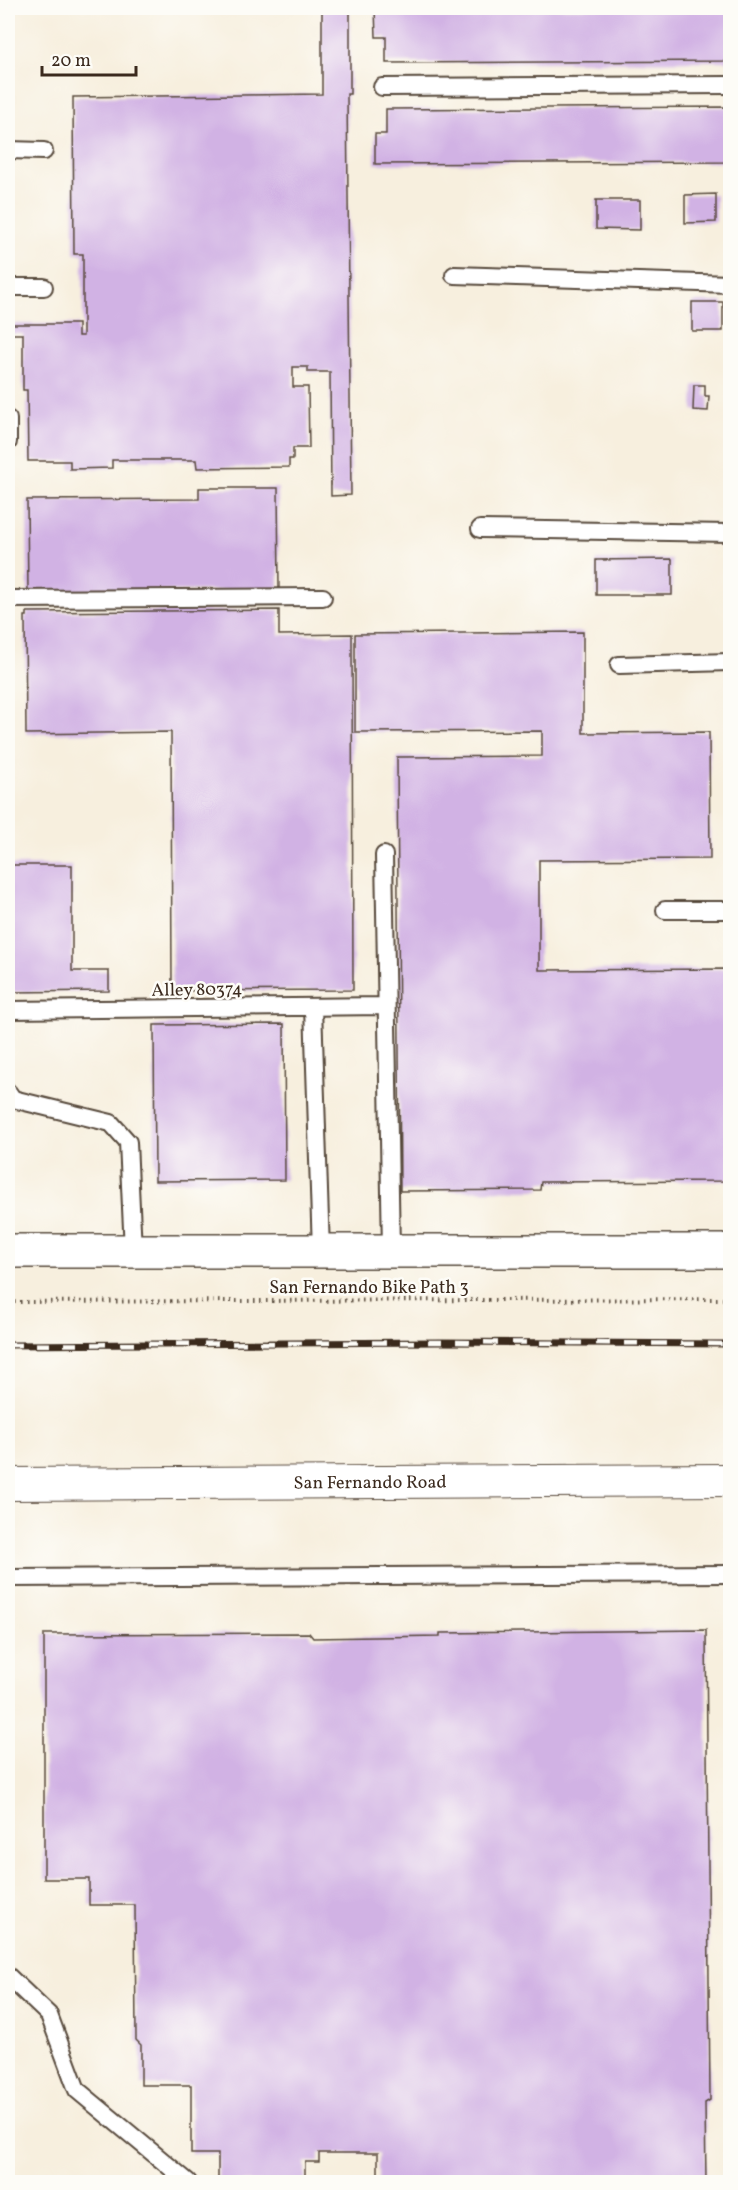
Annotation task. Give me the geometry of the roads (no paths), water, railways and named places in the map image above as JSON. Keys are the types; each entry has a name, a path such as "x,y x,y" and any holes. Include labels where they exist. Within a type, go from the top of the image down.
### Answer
{"main road":[{"path":"8,1251 730,1251"}],"street":[{"name":"San Fernando Road","path":"8,1484 730,1480"}],"lane":[{"path":"382,87 730,85"},
{"path":"8,150 44,151"},
{"path":"454,275 730,284"},
{"path":"8,287 44,287"},
{"path":"8,419 8,442"},
{"path":"480,529 730,533"},
{"path":"8,599 323,597"},
{"path":"619,665 730,662"},
{"path":"384,855 392,1251"},
{"path":"665,910 730,910"},
{"name":"Alley 80374","path":"8,1010 386,1006"},
{"path":"313,1007 321,1251"},
{"path":"8,1092 13,1099 111,1123 128,1142 133,1251"},
{"path":"8,1578 730,1574"},
{"path":"8,1976 49,2015 76,2090 188,2182"}],"railway":[{"path":"8,1345 440,1342 730,1344"}]}
